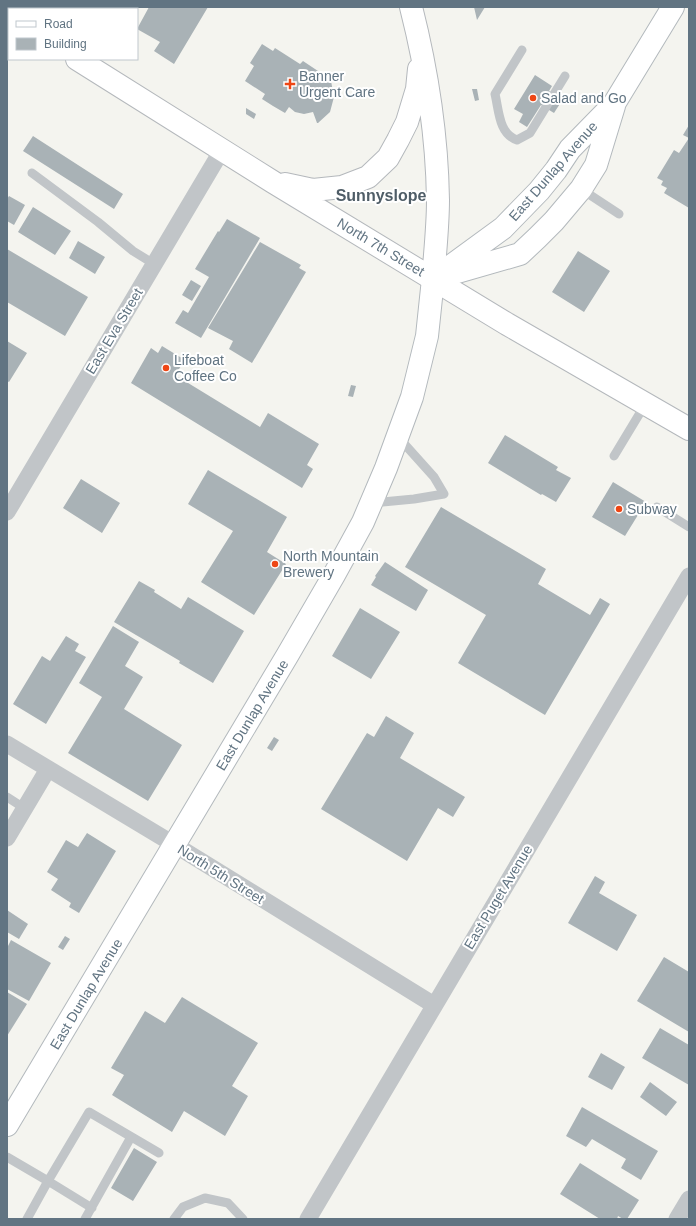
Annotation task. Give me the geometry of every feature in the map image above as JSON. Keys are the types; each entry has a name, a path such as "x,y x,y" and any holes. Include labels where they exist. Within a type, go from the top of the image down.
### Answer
{"main road":[{"path":"411,7 422,52 430,96 436,149 438,202 433,279"},
{"name":"East Dunlap Avenue","path":"7,1125 175,845 334,575 363,522 386,468 412,397 426,336 433,279 503,228 539,191 556,170 570,148 614,104 673,7"},
{"path":"273,182 313,190 342,187 368,177 388,158 407,122 417,89 422,52"},
{"name":"North 7th Street","path":"79,60 273,182 506,324 689,428"},
{"name":"East Dunlap Avenue","path":"433,279 520,254 554,221 581,189 596,165 614,104"}],"street":[{"name":"East Eva Street","path":"7,512 222,150"},
{"name":"East Puget Avenue","path":"308,1219 689,576"},
{"name":"North 5th Street","path":"7,744 175,845 434,1005"},
{"path":"7,838 48,768"},
{"path":"677,1219 689,1199"}],"lane":[{"path":"522,50 495,94 503,128 506,134 511,138 517,140 530,133 565,76"},
{"path":"32,173 98,222 133,251 154,264"},
{"path":"581,189 619,214"},
{"path":"614,456 646,403"},
{"path":"371,503 414,499 444,494 434,477 397,436"},
{"path":"657,507 689,527"},
{"path":"7,798 24,808"},
{"path":"27,1219 89,1112 159,1153"},
{"path":"85,1219 131,1137"},
{"path":"7,1157 92,1208"},
{"path":"174,1219 183,1207 205,1198 228,1203 243,1219"}],"building":[{"path":"149,7 208,7 174,64 154,51 160,42 138,30"},
{"path":"474,7 485,7 477,20"},
{"name":"Banner Urgent Care","path":"262,44 273,51 275,48 300,64 303,61 331,81 334,97 330,112 318,123 313,112 304,114 295,112 289,107 285,113 262,99 265,94 245,81 254,66 250,63"},
{"name":"Salad and Go","path":"535,75 552,86 549,91 563,99 554,113 541,105 527,127 519,122 523,114 514,109"},
{"path":"472,89 477,89 479,100 475,101"},
{"path":"246,108 256,114 254,119 246,114"},
{"path":"689,125 689,138 683,135"},
{"path":"33,136 123,194 114,209 23,151"},
{"path":"689,138 689,208 664,193 667,188 661,185 663,181 657,178 674,150 679,153"},
{"path":"9,196 25,205 14,225 7,221 7,199"},
{"path":"33,207 71,231 55,255 18,232"},
{"path":"227,219 260,238 201,338 175,323 183,310 188,313 209,277 195,269"},
{"path":"78,241 105,257 95,274 69,258"},
{"path":"260,242 301,265 299,268 306,272 252,363 229,349 233,341 208,328"},
{"path":"7,249 88,297 65,336 7,302"},
{"path":"578,251 610,271 584,312 552,292"},
{"path":"191,280 201,286 192,301 182,295"},
{"path":"7,341 27,353 9,382 7,381"},
{"path":"162,346 185,360 175,375 260,427 268,413 319,444 307,465 313,469 302,488 131,383 151,348 158,353"},
{"path":"351,385 356,386 353,397 348,396"},
{"path":"505,435 558,467 556,470 571,478 556,502 542,494 541,495 488,463"},
{"path":"208,470 287,517 267,552 286,564 254,615 201,582 233,531 188,504"},
{"path":"81,479 120,503 102,533 63,508"},
{"name":"Subway","path":"613,482 646,502 625,536 592,517"},
{"path":"441,507 546,569 538,584 590,615 600,598 610,604 545,715 458,663 486,615 405,567"},
{"path":"385,562 428,590 416,611 371,585 376,577 375,576"},
{"path":"139,581 155,590 154,592 181,609 188,597 244,631 213,683 179,663 180,661 114,622"},
{"path":"360,608 400,632 371,679 332,656"},
{"path":"113,626 139,642 125,666 143,677 124,709 182,745 148,801 68,753 102,697 79,683"},
{"path":"66,636 79,644 75,651 86,657 46,724 13,704 42,656 50,661"},
{"path":"386,716 414,733 400,758 465,797 453,817 438,808 407,861 321,809 367,733 374,737"},
{"path":"274,737 279,740 272,751 267,748"},
{"path":"87,833 116,851 79,913 69,907 71,903 51,890 58,879 47,872 66,840 78,847"},
{"path":"595,876 605,882 599,893 637,915 617,951 568,923"},
{"path":"7,910 28,924 19,939 7,932"},
{"path":"65,936 70,939 63,950 58,947"},
{"path":"11,940 51,963 29,1001 7,989 7,948"},
{"path":"664,957 689,972 689,1032 637,1001"},
{"path":"7,992 27,1004 7,1036"},
{"path":"182,997 258,1043 232,1086 248,1096 225,1136 184,1111 172,1132 112,1095 124,1075 111,1068 145,1011 165,1023"},
{"path":"660,1028 689,1045 689,1085 642,1058"},
{"path":"601,1053 625,1067 612,1090 588,1077"},
{"path":"650,1082 677,1102 666,1116 640,1097"},
{"path":"582,1107 658,1151 641,1180 621,1168 626,1159 592,1139 586,1147 566,1136"},
{"path":"134,1148 157,1162 133,1201 111,1188"},
{"path":"580,1163 639,1200 627,1219 623,1219 618,1216 617,1219 600,1219 560,1194"}],"place":[{"name":"Banner Urgent Care","path":"290,84"},
{"name":"Salad and Go","path":"533,98"},
{"name":"Lifeboat Coffee Co","path":"166,368"},
{"name":"Subway","path":"619,509"},
{"name":"North Mountain Brewery","path":"275,564"}],"district":[{"name":"Sunnyslope","path":"381,195"}]}
